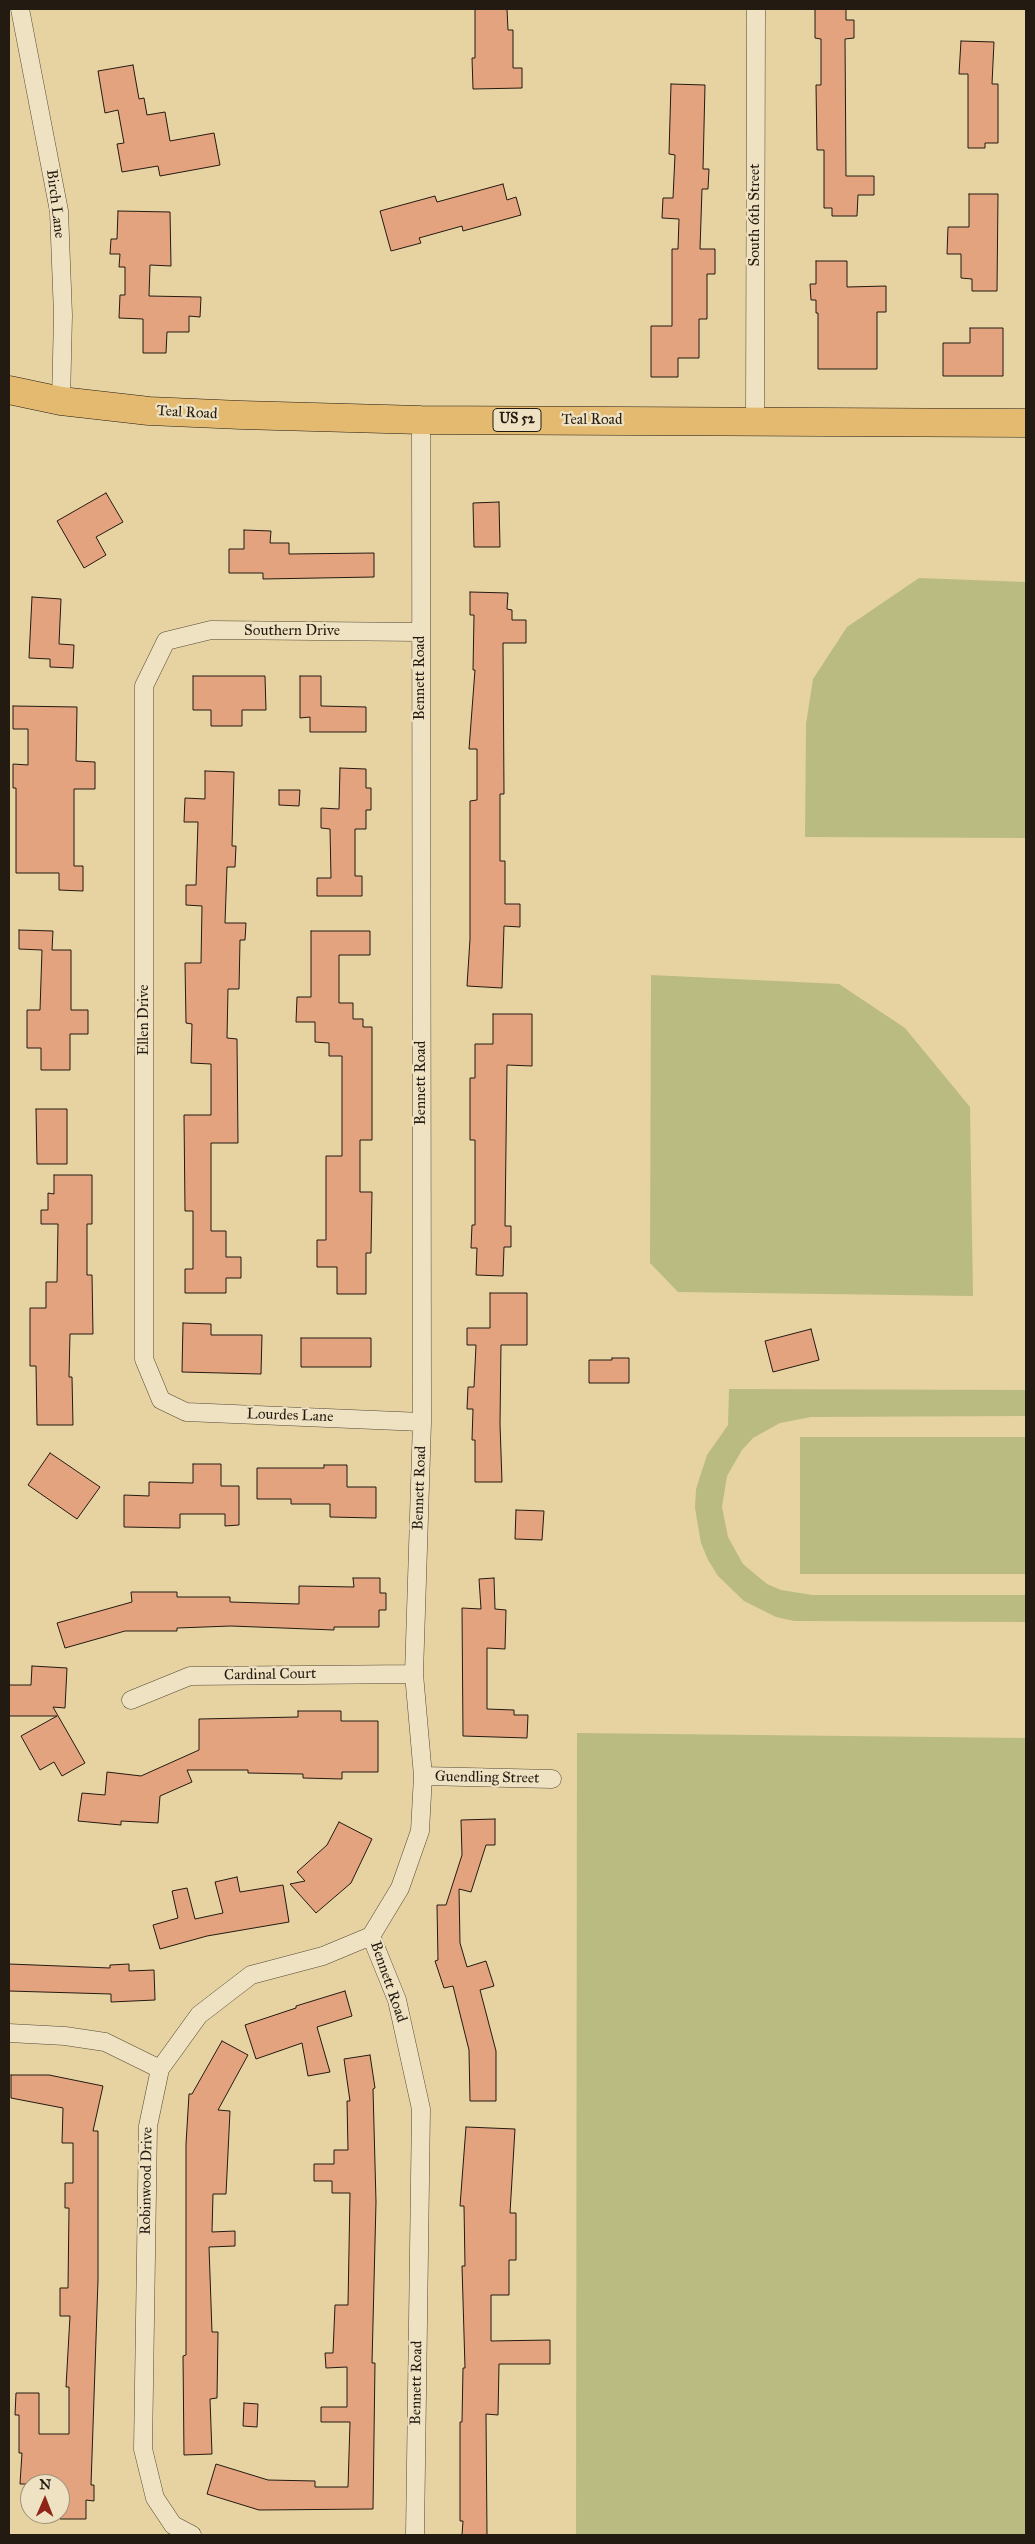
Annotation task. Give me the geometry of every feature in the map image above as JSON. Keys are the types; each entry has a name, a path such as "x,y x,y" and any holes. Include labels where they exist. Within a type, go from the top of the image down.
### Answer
{"main road":[{"name":"Teal Road","path":"9,390 61,401 149,411 421,420 1026,423"}],"street":[{"name":"Birch Lane","path":"20,9 59,211 63,315 61,401"},
{"name":"South 6th Street","path":"755,421 756,9"},
{"name":"Bennett Road","path":"416,2535 421,2109 397,2000 371,1936 400,1888 420,1832 423,1776 414,1674 422,1422 421,420"},
{"name":"Southern Drive","path":"166,642 211,630 420,632"},
{"name":"Ellen Drive","path":"161,1400 144,1359 144,686 166,642"},
{"name":"Lourdes Lane","path":"161,1400 186,1412 422,1422"},
{"name":"Cardinal Court","path":"131,1700 190,1676 414,1674"},
{"name":"Guendling Street","path":"423,1776 552,1779"},
{"name":"Robinwood Drive","path":"192,2535 174,2525 155,2498 143,2448 148,2126 160,2069 199,2015 251,1975 323,1956 371,1936"},
{"path":"9,2033 65,2036 105,2042 160,2069"}],"green space":[{"path":"919,578 1026,582 1026,838 805,837 806,724 813,679 847,627"},
{"path":"651,975 839,984 905,1028 970,1107 973,1296 678,1292 650,1263"},
{"path":"729,1389 1026,1390 1026,1416 811,1417 780,1423 753,1438 742,1450 727,1476 722,1507 728,1537 743,1564 767,1584 781,1590 812,1595 1026,1595 1026,1622 794,1621 776,1617 744,1601 718,1576 708,1560 701,1543 695,1508 696,1489 707,1455 728,1425"},
{"path":"800,1437 1026,1437 1026,1574 800,1574"},
{"path":"577,1733 1026,1738 1026,2535 576,2535"}],"building":[{"path":"475,9 507,9 508,30 513,30 513,68 522,68 522,88 473,89 472,58 475,58"},
{"path":"815,9 846,9 846,20 854,20 854,38 845,39 846,176 874,176 874,195 858,195 857,216 832,216 832,208 824,208 824,150 817,150 816,85 821,85 821,39 815,38"},
{"path":"961,41 994,42 992,84 998,84 998,143 985,143 985,148 968,148 968,74 959,74"},
{"path":"133,65 139,99 144,98 147,115 165,112 170,141 214,133 220,165 160,176 158,166 122,172 117,144 124,143 118,110 105,113 98,71"},
{"path":"671,84 705,85 703,169 709,169 708,189 702,189 700,249 715,249 715,274 707,274 707,319 699,319 699,358 678,358 678,377 651,377 651,326 672,326 672,249 678,249 679,219 662,218 663,198 673,198 675,155 669,154"},
{"path":"503,184 507,200 516,197 521,215 463,231 462,226 419,238 421,243 391,251 380,211 435,196 437,202"},
{"path":"969,194 998,194 997,291 972,291 972,279 961,278 961,254 947,254 948,227 969,227"},
{"path":"118,211 170,212 171,266 150,265 149,296 201,297 200,317 189,316 189,332 167,332 166,353 143,353 143,319 119,318 120,295 125,295 125,267 119,267 120,254 110,254 111,239 117,239"},
{"path":"816,261 847,261 847,287 886,286 886,312 877,312 877,369 818,369 818,313 816,313 816,300 811,300 810,284 816,284"},
{"path":"970,328 1003,328 1003,376 943,376 943,343 970,343"},
{"path":"106,493 123,522 96,537 106,555 84,568 57,521"},
{"path":"499,502 500,547 474,547 473,503"},
{"path":"244,530 271,531 270,543 289,543 289,554 374,553 374,577 263,579 263,573 229,573 229,549 244,549"},
{"path":"470,592 508,593 507,609 512,610 512,620 526,620 526,643 503,643 504,794 500,794 500,861 505,861 505,904 520,904 520,927 504,926 502,988 467,986 470,939 470,801 477,800 477,749 469,749 475,670 473,670 474,615 470,615"},
{"path":"32,597 61,599 59,644 74,645 73,668 50,667 50,659 29,658"},
{"path":"193,676 265,676 266,710 242,710 242,726 211,726 211,710 193,710"},
{"path":"300,676 321,676 321,706 366,707 366,732 310,732 310,717 300,718"},
{"path":"13,706 77,707 76,761 95,762 95,789 74,789 74,866 83,866 83,891 59,890 59,873 16,873 16,788 13,788 13,764 28,765 28,729 13,729"},
{"path":"340,768 366,769 366,788 371,788 371,810 366,810 366,829 355,829 355,876 362,876 362,896 317,896 317,878 331,878 330,829 321,828 321,808 339,809"},
{"path":"205,771 234,772 232,846 236,846 235,867 227,867 225,923 246,923 245,940 240,940 239,989 228,989 227,1038 237,1039 238,1143 211,1143 211,1231 226,1231 226,1257 241,1257 241,1278 226,1278 226,1293 185,1293 185,1269 193,1269 193,1211 185,1211 184,1115 211,1115 211,1064 191,1063 192,1024 186,1023 185,963 201,963 202,906 186,905 186,885 196,885 198,822 184,822 185,798 205,799"},
{"path":"279,790 300,790 299,806 279,805"},
{"path":"19,930 53,931 52,950 71,950 71,1010 88,1010 88,1034 70,1034 70,1070 41,1070 41,1048 27,1048 27,1010 40,1010 42,950 19,949"},
{"path":"311,931 370,931 370,955 339,955 339,1003 353,1003 353,1019 363,1019 363,1027 372,1027 372,1140 360,1140 360,1192 372,1192 371,1253 366,1253 366,1294 337,1294 337,1267 317,1267 317,1240 326,1240 326,1156 342,1156 342,1056 329,1056 329,1043 315,1042 315,1022 296,1022 297,997 311,997"},
{"path":"493,1014 532,1014 532,1066 507,1065 505,1226 511,1226 511,1247 504,1247 503,1276 476,1275 477,1248 471,1248 472,1225 475,1225 475,1140 470,1140 470,1078 475,1078 475,1044 493,1044"},
{"path":"36,1109 67,1109 67,1164 37,1164"},
{"path":"54,1175 92,1175 92,1224 87,1224 87,1275 92,1275 93,1334 70,1334 69,1377 72,1377 73,1425 37,1425 36,1366 30,1366 30,1308 46,1308 46,1282 57,1282 58,1224 41,1224 41,1210 48,1210 48,1193 54,1194"},
{"path":"490,1293 527,1293 527,1345 501,1345 500,1424 502,1482 475,1482 475,1440 472,1440 473,1409 467,1409 468,1387 474,1387 476,1345 467,1345 467,1328 490,1328"},
{"path":"183,1323 211,1324 211,1335 262,1335 261,1374 182,1372"},
{"path":"811,1329 819,1360 773,1372 765,1341"},
{"path":"301,1338 371,1338 371,1367 301,1367"},
{"path":"612,1358 629,1358 629,1383 589,1383 589,1360 612,1360"},
{"path":"50,1453 100,1487 77,1519 28,1485"},
{"path":"193,1464 221,1464 221,1486 239,1486 239,1525 225,1526 225,1514 180,1514 180,1528 124,1527 124,1495 149,1496 149,1482 193,1483"},
{"path":"324,1465 347,1465 347,1487 376,1487 376,1518 330,1517 330,1504 291,1504 291,1499 257,1499 257,1468 324,1468"},
{"path":"516,1510 544,1511 542,1540 515,1539"},
{"path":"353,1578 380,1578 380,1593 386,1593 386,1610 379,1610 379,1627 334,1627 334,1630 231,1626 177,1628 177,1631 125,1631 65,1648 57,1623 132,1602 131,1592 177,1592 177,1597 230,1597 230,1602 299,1604 299,1586 354,1587"},
{"path":"494,1578 495,1609 506,1610 505,1649 487,1648 487,1709 514,1710 514,1715 528,1715 527,1738 463,1736 462,1608 481,1609 479,1579"},
{"path":"32,1666 67,1668 65,1708 53,1707 85,1763 62,1776 54,1762 40,1770 21,1736 57,1716 9,1716 9,1685 31,1685"},
{"path":"298,1711 341,1711 341,1721 378,1721 378,1772 342,1772 342,1779 303,1778 303,1774 248,1773 248,1770 187,1770 192,1782 160,1796 158,1823 121,1821 121,1825 78,1821 82,1793 105,1795 107,1772 141,1776 199,1750 199,1719 298,1717"},
{"path":"495,1819 495,1845 486,1845 471,1892 459,1889 460,1943 467,1967 486,1961 494,1986 480,1990 496,2051 496,2101 470,2101 469,2050 453,1986 444,1988 435,1961 438,1960 437,1905 446,1905 462,1855 461,1820"},
{"path":"339,1822 372,1839 351,1883 316,1913 290,1884 305,1881 297,1872 327,1845"},
{"path":"237,1877 240,1892 283,1885 289,1922 207,1936 160,1949 153,1925 178,1918 172,1891 187,1888 195,1919 223,1913 215,1882"},
{"path":"9,1964 110,1968 110,1965 129,1964 129,1971 154,1970 155,2000 111,2002 111,1994 9,1991"},
{"path":"345,1991 352,2016 317,2027 330,2072 308,2076 302,2043 256,2059 245,2025 296,2008 296,2006"},
{"path":"222,2041 248,2055 218,2110 230,2111 226,2194 213,2194 212,2232 235,2231 235,2246 209,2247 212,2332 218,2332 217,2398 210,2399 212,2454 184,2455 183,2356 186,2355 186,2144 189,2094 192,2094"},
{"path":"370,2055 375,2088 373,2089 376,2202 372,2363 375,2363 373,2509 259,2510 207,2494 216,2464 268,2480 315,2481 315,2487 348,2487 350,2422 321,2422 321,2407 347,2407 347,2367 326,2368 325,2353 333,2353 335,2305 348,2305 350,2193 332,2193 332,2181 314,2181 314,2164 334,2164 334,2150 348,2150 347,2101 350,2101 344,2059"},
{"path":"11,2075 49,2075 103,2086 93,2131 98,2131 98,2280 91,2485 94,2485 94,2501 86,2500 86,2519 70,2519 70,2474 21,2474 22,2453 19,2453 19,2415 15,2415 16,2393 39,2393 39,2434 69,2434 69,2387 66,2387 70,2316 60,2316 60,2288 68,2288 69,2208 65,2208 65,2183 73,2183 73,2143 62,2143 63,2108 11,2098"},
{"path":"466,2127 515,2129 510,2213 516,2213 516,2260 509,2260 509,2295 491,2295 491,2341 550,2340 550,2364 499,2364 498,2415 486,2414 487,2535 462,2535 463,2521 460,2521 460,2422 462,2422 463,2368 465,2368 462,2266 465,2266 464,2206 460,2206"},
{"path":"244,2403 258,2404 257,2427 243,2426"}]}
